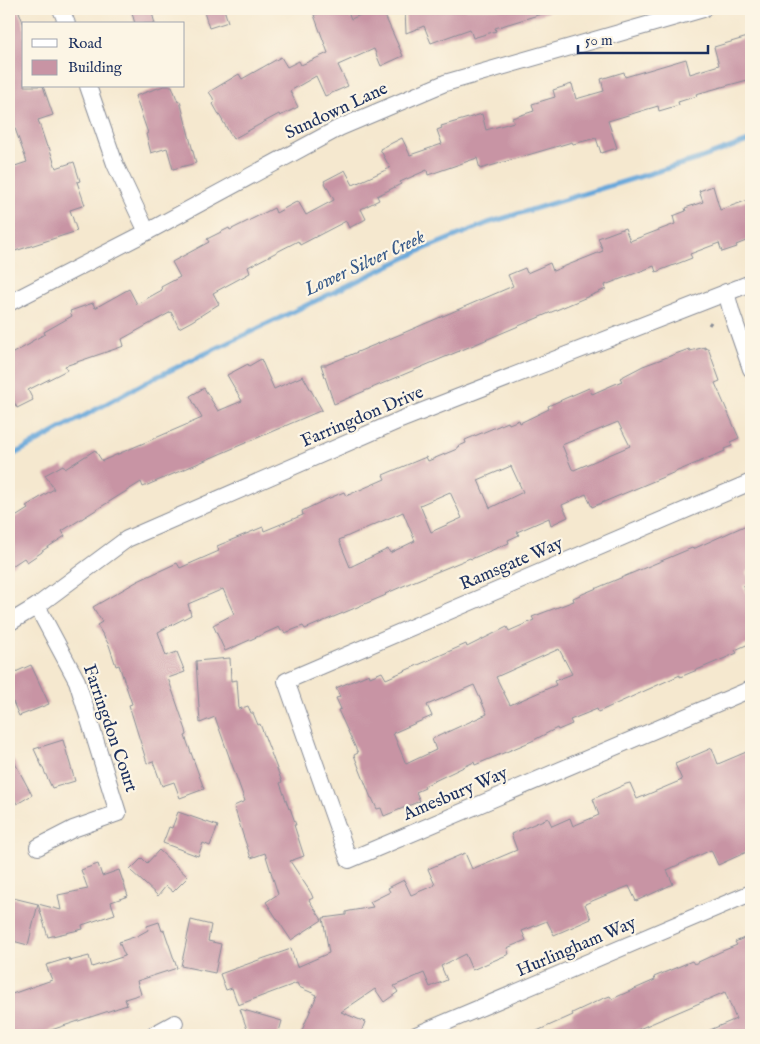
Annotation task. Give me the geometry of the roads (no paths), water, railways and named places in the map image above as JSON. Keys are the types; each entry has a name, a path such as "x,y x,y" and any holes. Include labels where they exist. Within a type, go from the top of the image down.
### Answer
{"street":[{"path":"61,9 66,22"},
{"name":"Sundown Lane","path":"9,303 147,232 338,128 445,83 703,9"},
{"path":"89,88 115,164 147,232"},
{"name":"Farringdon Drive","path":"9,623 37,606 127,539 400,420 751,283"},
{"path":"726,292 751,369"},
{"name":"Ramsgate Way","path":"286,681 751,482"},
{"name":"Farringdon Court","path":"37,606 77,681 118,813 73,828 38,847"},
{"name":"Amesbury Way","path":"286,681 350,860 751,689"},
{"name":"Hurlingham Way","path":"416,1035 751,893"},
{"path":"154,1035 175,1023"}],"waterway":[{"name":"Lower Silver Creek","path":"9,457 148,381 424,249 488,223 698,159 751,140"}]}
